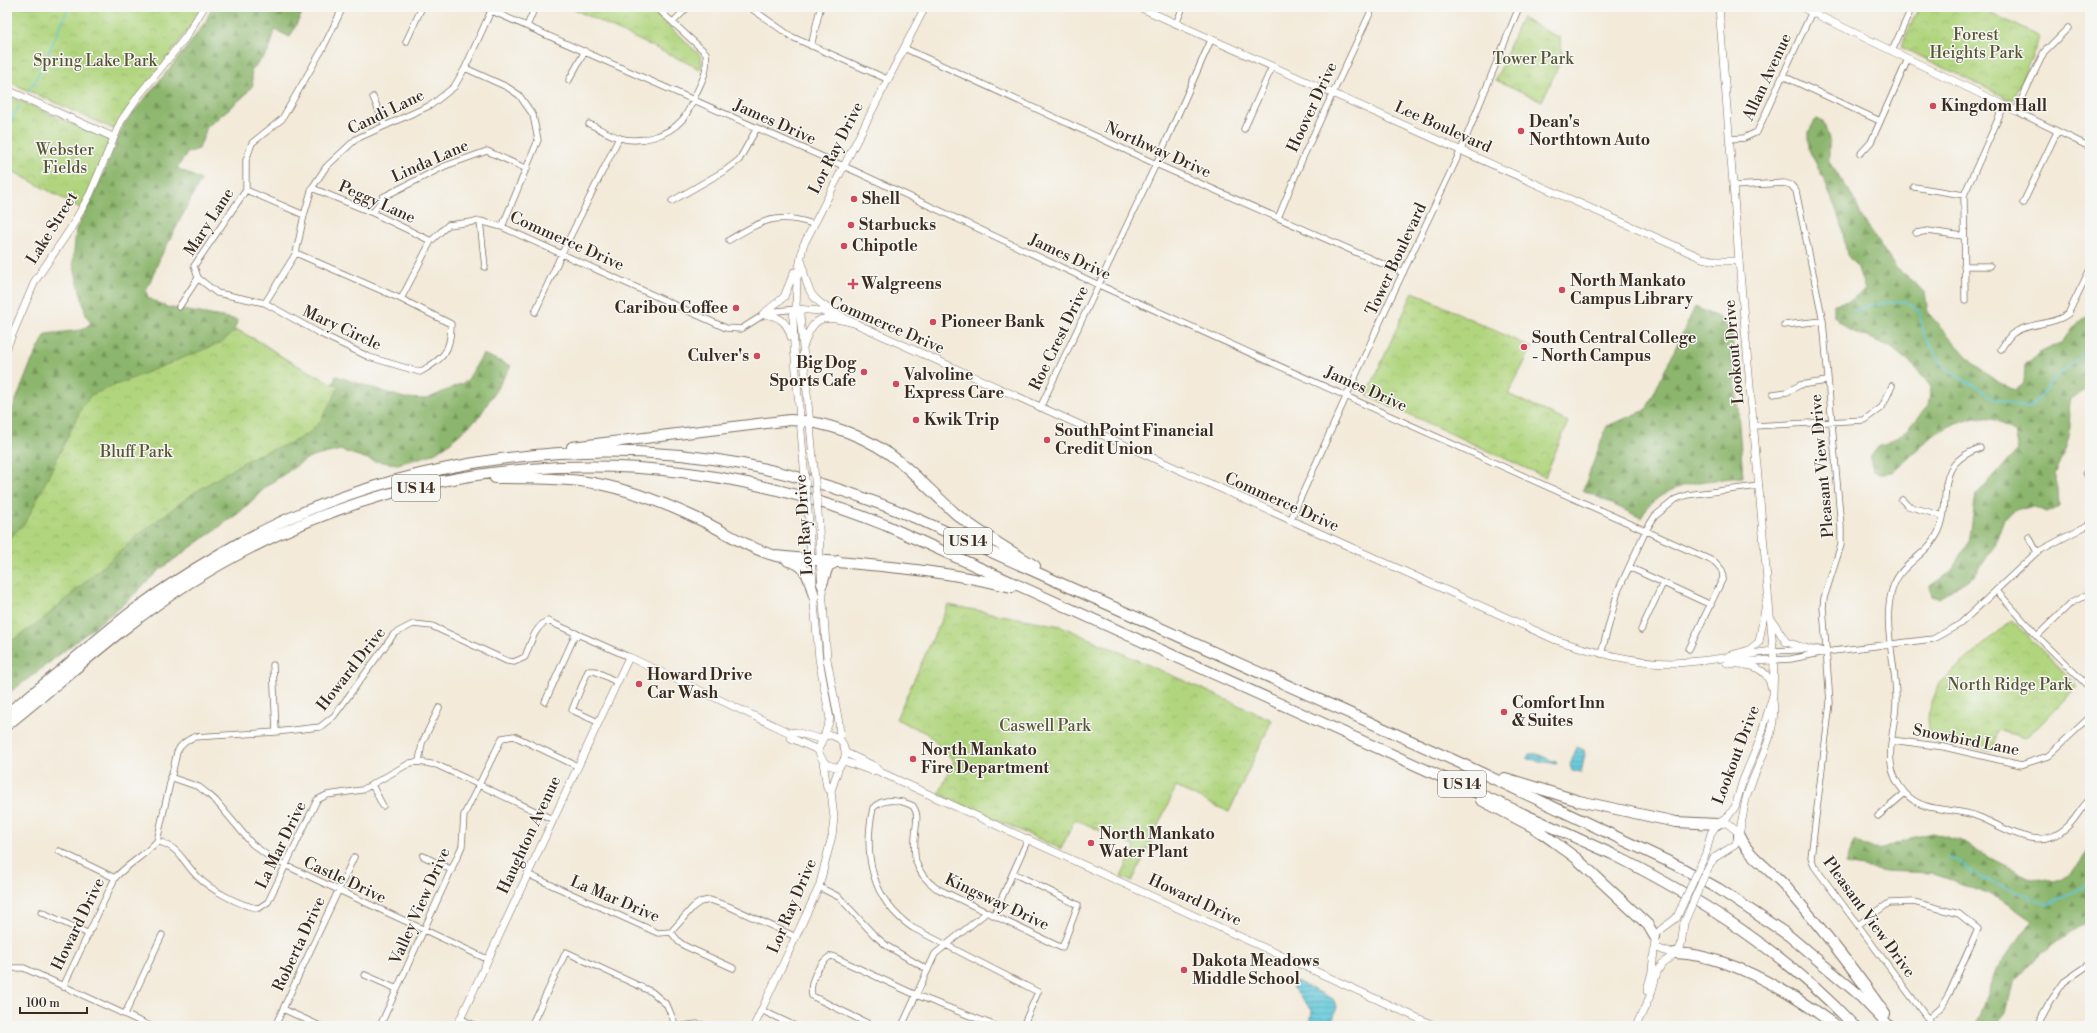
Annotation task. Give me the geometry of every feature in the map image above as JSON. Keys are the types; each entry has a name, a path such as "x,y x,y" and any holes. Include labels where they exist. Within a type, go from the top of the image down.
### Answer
{"highway":[{"path":"531,456 551,450 604,443 799,420 811,422 849,433 886,452 956,514 982,533 1075,589"},
{"name":"US 14","path":"7,714 135,609 162,590 220,554 263,531 317,507 358,492 412,476 478,462 531,456 578,452 647,454 711,460 775,471 832,487 889,506 1469,768 1649,852 1719,889 1766,920 1811,953 1857,993 1889,1026"},
{"name":"US 14","path":"7,725 156,605 189,583 241,554 297,526 365,501 423,486 484,474 530,469 614,466 679,470 739,480 795,494 852,512 1039,594 1612,854 1698,901 1766,947 1821,994 1854,1026"},
{"path":"463,479 549,478 582,481 626,491 697,518 763,553 801,566 807,574 814,596"},
{"path":"763,553 776,556 947,572 1039,594"},
{"path":"822,584 828,566 838,561"},
{"path":"7,709 27,697"},
{"name":"US 14","path":"1469,768 1487,771 1534,789 1579,802 1676,822 1719,823"},
{"path":"1455,782 1479,799 1533,827 1576,858 1648,925 1655,939"},
{"path":"1739,834 1745,848 1780,880 1822,930 1872,995 1893,1026"},
{"path":"1674,953 1710,959 1749,974 1800,1001 1836,1026"}],"street":[{"name":"Lake Street","path":"7,347 35,281 71,228 90,194 113,137 131,105 182,42 204,7"},
{"name":"Mary Lane","path":"179,307 198,278 194,266 246,190 246,160 252,143 282,120 323,48 343,7"},
{"path":"406,42 422,7"},
{"name":"James Drive","path":"484,7 842,167 877,181 1099,285 1347,395 1720,565 1723,574 1722,578 1711,605 1689,649"},
{"path":"527,26 534,7"},
{"path":"589,124 619,138 644,140 670,130 682,120 708,67 706,53 656,7"},
{"path":"673,22 688,7"},
{"path":"749,7 792,37 887,80"},
{"name":"Lor Ray Drive","path":"823,738 830,719 830,697 822,584 815,559 809,522 799,420 793,316 796,309 796,279 801,254 813,224 925,7"},
{"name":"Lee Boulevard","path":"1139,7 1702,258 1717,261 1739,261"},
{"path":"1176,24 1184,7"},
{"name":"Hoover Drive","path":"1278,218 1304,155 1373,7"},
{"name":"Tower Boulevard","path":"1290,520 1461,150 1519,7"},
{"name":"Lookout Drive","path":"1636,1026 1651,994 1657,972 1662,964 1680,946 1684,923 1703,878 1714,858 1735,845 1748,795 1764,754 1774,722 1775,711 1773,695 1774,660 1771,619 1755,426 1739,261 1719,7"},
{"path":"1801,7 1813,10 1908,59 2090,147"},
{"path":"1892,51 1912,7"},
{"path":"811,46 820,9"},
{"name":"Allan Avenue","path":"1730,139 1744,138 1757,132 1813,10"},
{"name":"Candi Lane","path":"265,303 296,253 304,214 312,188 326,167 343,149 356,139 431,105 454,87 466,68 492,11"},
{"path":"2016,111 2044,52 2068,28"},
{"name":"Roe Crest Drive","path":"1040,408 1156,164 1211,40"},
{"name":"Northway Drive","path":"904,48 1156,164 1403,273"},
{"path":"569,80 585,51"},
{"path":"1861,153 1871,142 1908,59"},
{"path":"1244,129 1272,67"},
{"path":"466,68 507,87 519,95 533,115 538,140 502,227"},
{"path":"1783,76 1880,121"},
{"path":"7,90 113,137"},
{"path":"373,97 385,126"},
{"path":"1965,301 1963,236 1964,195 2004,106"},
{"path":"672,201 726,170 739,160 757,128"},
{"path":"2023,203 2058,132"},
{"path":"535,312 562,253 619,138"},
{"name":"Linda Lane","path":"373,213 383,197 445,166 487,151 527,169"},
{"name":"Pleasant View Drive","path":"1734,186 1784,183 1791,185 1796,191 1823,321 1841,545 1824,598 1822,618 1830,703 1811,856 1814,866 1933,1026"},
{"path":"1914,187 1964,195"},
{"name":"Peggy Lane","path":"312,188 373,213 431,241"},
{"path":"246,190 304,214"},
{"path":"729,240 760,222 781,217 793,218 813,224"},
{"path":"480,221 485,267"},
{"name":"Commerce Drive","path":"401,299 431,241 448,225 480,221 502,227 562,253 726,328 741,328 763,314 774,311 796,309 821,311 851,322 1556,640 1601,654 1652,662 1672,663 1728,659 1774,660"},
{"path":"1916,233 1928,231 1963,236"},
{"name":"Mary Circle","path":"198,278 217,293 265,303 319,333 369,357 420,372 439,362 451,341 451,324 401,299 296,253"},
{"path":"763,314 786,295 801,254"},
{"path":"801,254 805,282 810,294 819,303 851,322"},
{"path":"1964,266 1990,266"},
{"path":"2001,349 2012,334 2020,330 2062,319 2068,314 2090,269"},
{"name":"Lor Ray Drive","path":"796,309 800,315 802,349 811,422 819,524 815,559 814,596 819,659 830,697 840,723 840,739"},
{"path":"763,314 776,316 786,324 794,347"},
{"path":"802,349 811,326 821,319 833,318 851,322"},
{"path":"1784,325 1823,321"},
{"path":"1773,394 1787,392 1800,385 1828,381"},
{"path":"1755,426 1864,420 1882,407 1892,386"},
{"path":"1980,448 1959,458 1949,472 1940,527 1933,541 1906,565 1894,583 1891,594 1889,610 1896,697 1891,763 1893,773 1905,793 1919,804 1927,807 1977,816 2020,836 2040,840 2059,833 2068,826 2090,798"},
{"path":"2086,473 2090,481"},
{"path":"1601,654 1618,591 1646,530 1661,511 1676,499 1687,494 1759,486"},
{"path":"1902,500 1908,506 1942,516"},
{"path":"1774,660 1818,655 1825,652 1933,639 1949,632 1960,624 1997,591 2036,552 2090,524"},
{"path":"2029,538 2036,552"},
{"path":"1629,567 1711,605"},
{"path":"1641,630 1663,583"},
{"path":"1728,659 1750,650 1759,642 1768,588"},
{"path":"1997,591 2037,636 2090,688"},
{"path":"2037,636 2071,603 2090,593"},
{"path":"1771,619 1786,642 1809,649"},
{"name":"Howard Drive","path":"63,987 115,878 121,871 152,847 156,841 170,777 181,745 194,737 311,729 328,722 394,634 413,624 432,626 507,661 514,662 525,657 542,623 548,621 629,657 790,733 795,732 823,738"},
{"path":"545,702 576,633"},
{"path":"1773,651 1818,649 1825,652"},
{"name":"Commerce Drive","path":"1728,659 1773,651"},
{"name":"Haughton Avenue","path":"457,1026 552,819 629,657"},
{"path":"1728,659 1765,672 1773,695"},
{"path":"272,665 276,732"},
{"path":"598,722 572,710 588,671 595,671 617,682"},
{"name":"Lookout Drive","path":"1655,939 1661,929 1676,917 1706,853 1711,833 1719,823 1727,818 1735,807 1743,780 1759,742 1773,695"},
{"path":"419,762 422,743 439,708"},
{"name":"Snowbird Lane","path":"1892,740 1944,746 2021,765 2048,756 2090,717"},
{"name":"Howard Drive","path":"790,733 791,738 818,750"},
{"path":"830,735 840,739 846,753 844,761 839,767 830,767 824,762 818,750 823,738 830,735"},
{"name":"Valley View Drive","path":"380,1026 452,870 462,846 464,814 502,738 514,736 577,766"},
{"name":"Howard Drive","path":"846,753 874,766 877,770 1435,1026"},
{"name":"Howard Drive","path":"844,761 872,771 877,770"},
{"name":"La Mar Drive","path":"156,841 176,849 196,876 210,888 253,908 259,908 268,902 317,800 327,795 350,793 372,785 399,768 419,762 437,765 552,819"},
{"name":"Lor Ray Drive","path":"824,762 827,788 831,791"},
{"name":"Lor Ray Drive","path":"754,1026 819,887 832,836 834,818 831,791 839,767"},
{"name":"Castle Drive","path":"170,777 198,787 208,794 216,801 252,844 272,859 286,867 487,959"},
{"path":"372,785 383,806"},
{"path":"1878,816 1905,793"},
{"name":"Kingsway Drive","path":"1013,873 1078,905 1062,948 936,888 922,876 918,868 914,850 917,817 913,806 901,801 890,800 876,804 873,808 868,845 874,882 889,907 903,921 946,945 1038,992 1023,1026"},
{"name":"Lookout Drive","path":"1719,823 1731,825 1739,834"},
{"path":"994,916 1028,839"},
{"path":"59,851 115,878"},
{"path":"423,856 452,870"},
{"name":"Roberta Drive","path":"275,1026 354,857"},
{"name":"La Mar Drive","path":"527,874 658,933 671,932 693,907 710,900 728,906 796,937"},
{"path":"819,887 840,897 874,935 887,946 928,970"},
{"path":"1858,925 1889,902 1914,902 1959,914 1978,929 1949,994 1942,1006 1928,1018"},
{"path":"41,912 89,934"},
{"path":"902,1026 935,954 987,912"},
{"path":"671,932 679,942 685,946 733,968"},
{"path":"125,1014 162,935"},
{"path":"1655,939 1661,950 1674,953"},
{"path":"1630,1026 1648,988 1655,939"},
{"path":"531,1026 566,952 652,992 667,1005 676,1026"},
{"path":"873,1026 812,996 815,975 827,958 832,956 916,995 996,1026"},
{"path":"2037,1026 2050,1002 2064,982 2090,964"},
{"path":"7,974 12,968 24,968 150,1026"},
{"path":"366,975 397,989"},
{"path":"283,1009 320,1026"},
{"path":"761,1010 795,1026"},
{"path":"461,1019 476,1026"},
{"path":"682,1026 697,1024 708,1026"}],"green space":[{"name":"Spring Lake Park","path":"7,7 204,7 116,130 7,81"},
{"path":"212,7 305,7 290,37 275,30 269,51 251,71 253,85 244,96 207,127 199,149 187,153 177,168 201,180 160,258 146,291 148,298 167,307 238,320 233,332 237,330 260,342 287,360 333,384 336,376 404,398 427,399 467,381 483,354 511,366 479,417 446,446 430,455 398,464 374,461 340,450 308,458 268,485 240,512 158,571 126,602 7,694 7,423 30,365 46,334 82,330 91,323 86,315 73,263 76,229 95,194 124,124 188,46 206,21"},
{"path":"569,7 648,7 701,56 702,70"},
{"name":"Forest Heights Park","path":"1919,7 1980,7 2040,37 2013,101 1901,47"},
{"name":"Tower Park","path":"1521,18 1560,38 1563,56 1542,101 1496,80"},
{"name":"Webster Fields","path":"7,95 111,141 82,209 7,168"},
{"path":"1816,119 1823,121 1829,139 1829,162 1854,198 1861,216 1895,267 1925,292 1928,313 1975,365 1996,381 2014,390 2024,383 2025,365 2039,353 2061,343 2076,325 2090,314 2090,387 2070,399 2070,430 2068,442 2054,474 2058,488 2059,506 2047,512 2035,507 2018,509 2004,518 1995,545 1975,575 1939,598 1932,596 1930,586 1950,572 1969,543 1976,495 2018,450 2014,433 1996,420 1975,417 1956,423 1933,435 1892,472 1881,473 1873,471 1870,458 1878,447 1902,435 1928,406 1931,387 1914,366 1889,346 1849,330 1834,316 1834,304 1849,301 1865,290 1858,268 1847,255 1841,222 1823,177 1809,150 1809,131"},
{"path":"1413,292 1532,348 1508,394 1568,422 1545,477 1367,395"},
{"path":"1695,307 1722,319 1732,335 1743,477 1700,482 1672,490 1649,506 1641,518 1583,490 1607,426 1646,410"},
{"name":"Bluff Park","path":"237,330 260,342 287,360 339,387 320,422 310,432 291,443 254,456 195,492 142,532 41,621 7,644 7,541 27,520 82,407 91,395 220,343"},
{"name":"Caswell Park","path":"948,605 1061,626 1272,720 1229,812 1176,787 1132,882 1121,877 1135,847 1075,819 1061,849 939,794 954,761 926,733 896,719"},
{"name":"North Ridge Park","path":"2012,620 2077,686 2040,725 2025,738 1998,730 1993,751 1929,738 1928,714 1939,683"},
{"path":"1932,833 1962,841 1980,853 2028,877 2055,882 2072,874 2090,848 2090,919 2036,958 2013,983 2006,1012 1995,1026 1983,1026 1976,1023 1997,968 2032,921 2011,906 1988,893 1931,873 1886,871 1845,864 1855,840 1869,848 1880,850 1911,838"}],"water":[{"path":"1577,747 1584,750 1585,755 1581,772 1572,771 1570,765"},
{"path":"1529,754 1537,754 1556,762 1557,764 1529,759 1527,758"},
{"path":"1296,981 1333,999 1337,1007 1331,1026 1310,1026 1312,1010 1292,987"}],"waterway":[{"path":"29,90 36,80 69,7"},
{"path":"7,130 19,106"},
{"path":"1853,312 1869,305 1905,301 1919,310 1924,335 1942,363 1952,373 1979,388 1989,396 2026,408 2033,405 2055,378 2090,349"},
{"path":"1948,857 1957,860 1984,879 2050,904 2086,885 2090,881"}],"place":[{"name":"Kingdom Hall","path":"1933,106"},
{"name":"Dean's Northtown Auto","path":"1521,131"},
{"name":"Shell","path":"854,199"},
{"name":"Starbucks","path":"851,225"},
{"name":"Chipotle","path":"844,246"},
{"name":"Walgreens","path":"853,284"},
{"name":"North Mankato Campus Library","path":"1562,290"},
{"name":"Caribou Coffee","path":"736,308"},
{"name":"Pioneer Bank","path":"933,322"},
{"name":"South Central College - North Campus","path":"1524,347"},
{"name":"Culver's","path":"757,356"},
{"name":"Big Dog Sports Cafe","path":"864,372"},
{"name":"Valvoline Express Care","path":"896,384"},
{"name":"Kwik Trip","path":"916,420"},
{"name":"SouthPoint Financial Credit Union","path":"1047,440"},
{"name":"Howard Drive Car Wash","path":"639,684"},
{"name":"Comfort Inn & Suites","path":"1504,712"},
{"name":"North Mankato Fire Department","path":"913,759"},
{"name":"North Mankato Water Plant","path":"1091,843"},
{"name":"Dakota Meadows Middle School","path":"1184,970"}]}
